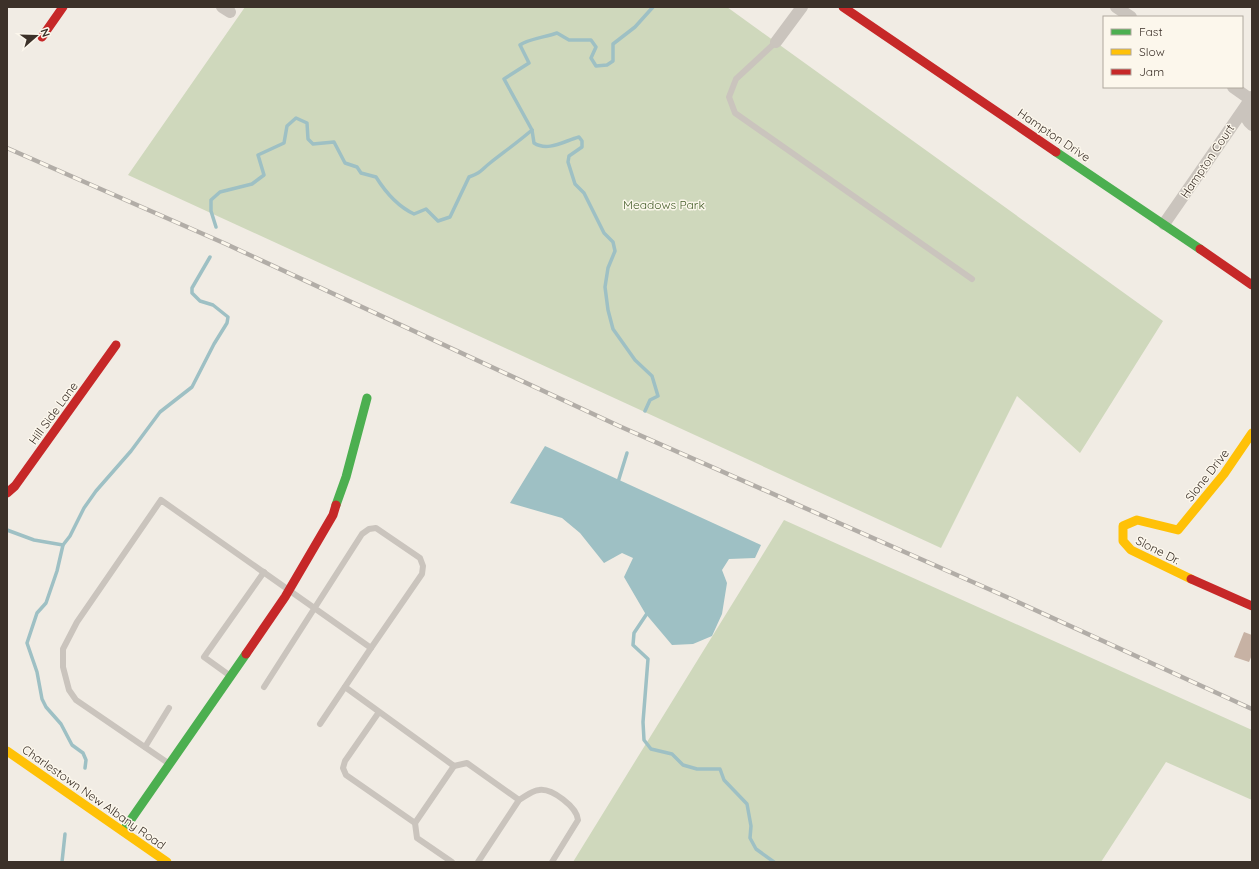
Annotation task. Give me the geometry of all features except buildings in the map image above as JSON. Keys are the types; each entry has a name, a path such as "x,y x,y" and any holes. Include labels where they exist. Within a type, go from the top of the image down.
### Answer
{"street":[{"path":"42,37 63,7"},
{"path":"776,42 802,7"},
{"name":"Hampton Drive","path":"843,7 1252,285"},
{"path":"1116,7 1130,16"},
{"path":"1235,88 1251,98"},
{"name":"Hampton Court","path":"1164,224 1251,98"},
{"name":"Hampton Court","path":"1251,98 1245,110 1248,122 1252,125"},
{"name":"Hill Side Lane","path":"7,493 15,486 116,345"},
{"path":"123,831 289,590 333,515 348,470 367,398"},
{"name":"Slone Drive","path":"1178,530 1224,474 1252,433"},
{"name":"Slone Dr.","path":"1178,530 1137,520 1124,526 1121,538 1127,549 1140,556 1252,606"},
{"name":"Charlestown New Albany Road","path":"7,751 168,862"}],"lane":[{"path":"776,42 736,80 728,97 735,113 972,279"},
{"path":"170,764 76,700 70,690 63,667 64,649 81,616 161,500 371,648"},
{"path":"264,687 362,534 369,529 376,528 420,558 422,574 320,724"},
{"path":"230,676 204,657 264,572"},
{"path":"345,687 454,766"},
{"path":"145,747 169,708"},
{"path":"379,712 345,761 344,768 346,775 415,823"},
{"path":"452,862 417,838 415,823 454,766 468,763 520,800"},
{"path":"478,862 520,800 530,792 540,789 548,790 573,807 577,814 578,820 552,862"}],"green space":[{"name":"Meadows Park","path":"245,7 727,7 1163,321 1080,453 1017,396 941,548 128,175"},
{"path":"784,520 1252,730 1252,800 1166,762 1101,862 573,862"}],"water":[{"path":"545,446 761,545 755,558 729,559 722,570 727,583 722,614 712,636 693,644 672,645 645,613 624,577 633,558 622,553 604,563 580,533 562,518 510,503"}],"waterway":[{"path":"645,411 650,400 658,396 652,376 635,360 613,329 608,310 605,287 608,268 615,251 613,242 604,233 584,193 575,184 568,162 569,156 582,147 582,141 579,137 550,146 534,143 532,130 504,79 529,63 520,45 557,33 569,40 591,40 596,47 591,58 596,66 607,65 613,61 613,44 635,27 653,7"},
{"path":"216,227 211,211 211,200 220,192 252,184 264,175 258,155 284,143 287,126 296,118 307,123 308,139 313,144 334,142 345,163 357,167 361,173 376,177 388,194 402,207 414,214 426,209 438,221 450,217 469,177 481,171 532,130"},
{"path":"85,768 86,760 83,753 72,745 61,724 46,707 42,699 37,672 27,643 37,613 46,603 57,571 63,545 70,536 84,508 96,491 131,451 160,412 192,387 214,344 227,323 228,317 213,305 200,301 192,293 192,288 210,257"},
{"path":"618,482 627,453"},
{"path":"7,530 34,540 63,545"},
{"path":"648,612 634,633 633,645 648,659 643,722 644,740 651,749 672,754 683,765 697,769 720,769 724,780 747,804 751,826 750,838 756,849 774,862"},
{"path":"62,862 65,834"}],"railway":[{"path":"7,148 226,244 619,426 1009,598 1252,709"}],"traffic: fast":[{"path":"1056,152 1200,249"},
{"path":"336,505 346,477 367,398"},
{"path":"123,831 246,654"}],"traffic: slow":[{"path":"1191,579 1131,550 1123,541 1123,526 1137,520 1178,530 1224,474 1252,433"},
{"path":"7,751 167,862"}],"traffic: jam":[{"path":"42,37 63,7"},
{"path":"843,7 1056,152"},
{"path":"1200,249 1252,285"},
{"path":"7,493 15,486 116,345"},
{"path":"246,654 285,597 333,515 336,505"},
{"path":"1191,579 1252,606"}]}
